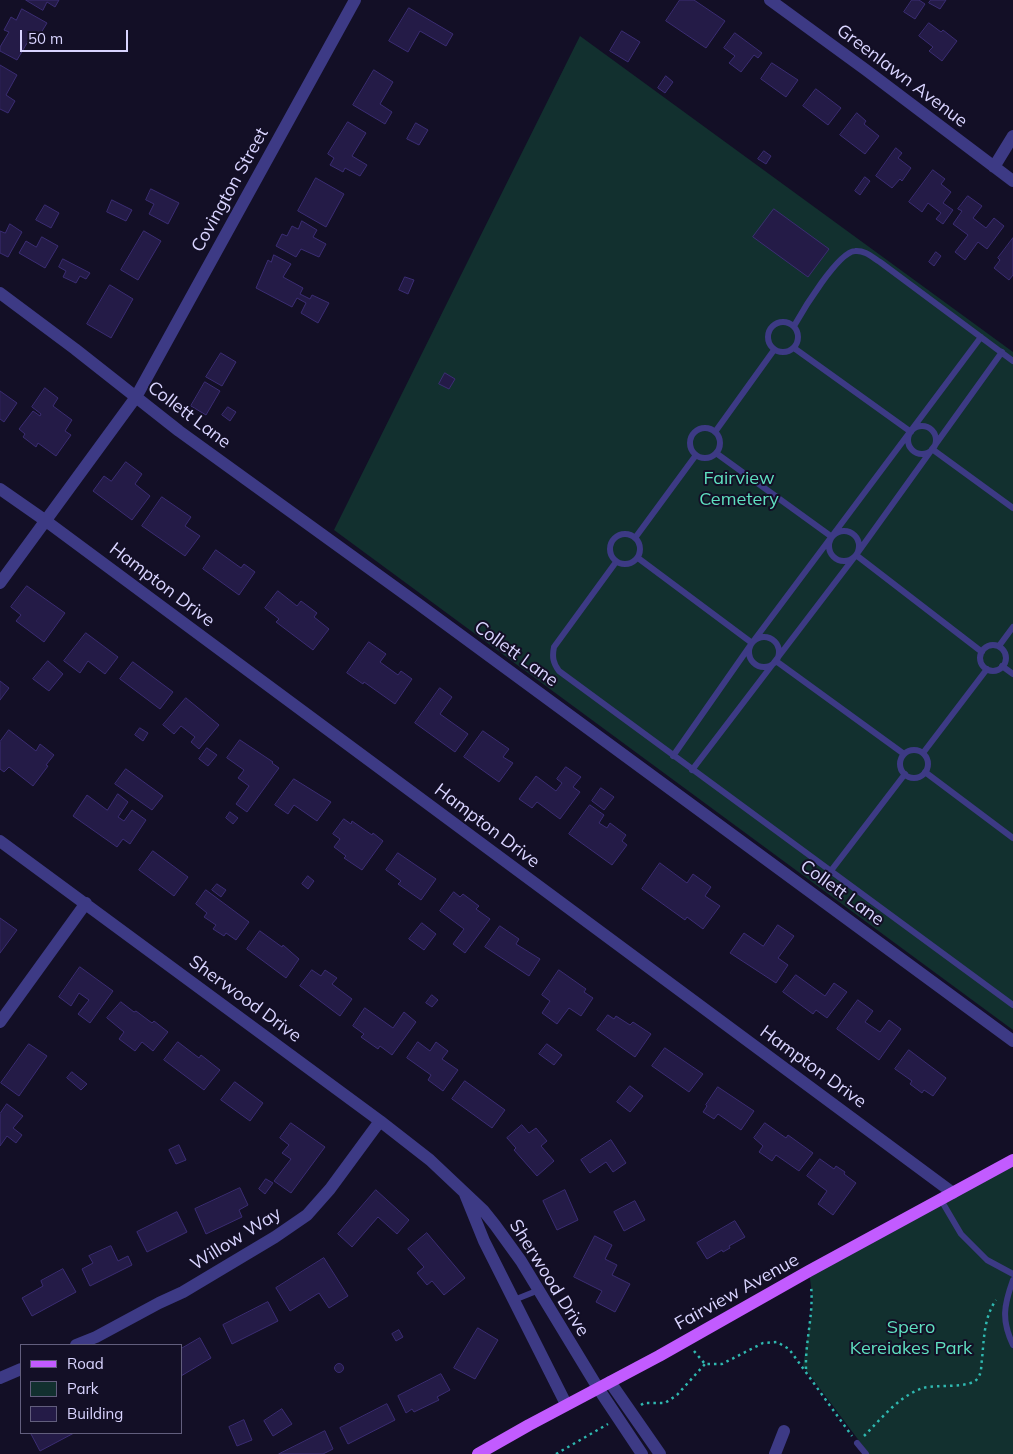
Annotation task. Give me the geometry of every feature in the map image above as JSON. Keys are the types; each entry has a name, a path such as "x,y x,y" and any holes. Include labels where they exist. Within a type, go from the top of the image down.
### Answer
{"main road":[{"name":"Fairview Avenue","path":"478,1454 1013,1160"}],"street":[{"name":"Covington Street","path":"0,583 136,397 355,0"},
{"name":"Greenlawn Avenue","path":"770,0 1013,181"},
{"path":"994,167 1013,136"},
{"name":"Collett Lane","path":"0,293 180,431 1013,1040"},
{"name":"Hampton Drive","path":"0,488 953,1193"},
{"name":"Sherwood Drive","path":"0,841 380,1121 430,1160 483,1210 521,1261 598,1388 642,1454"},
{"path":"0,1022 86,903"},
{"name":"Willow Way","path":"78,1344 96,1337 152,1306 183,1292 275,1237 307,1215 330,1188 380,1121"},
{"name":"Sherwood Drive","path":"464,1192 484,1241 566,1404"},
{"path":"0,1378 20,1369"},
{"path":"610,1382 660,1454"},
{"path":"775,1454 784,1431"}],"lane":[{"path":"794,326 837,263 849,252 857,250 865,252 880,262 1013,360"},
{"path":"782,322 794,326 798,332 794,348 783,353 774,350 768,339 771,327 776,323 782,322"},
{"path":"673,756 752,643 981,337"},
{"path":"794,348 910,432"},
{"path":"715,432 774,350"},
{"path":"692,770 856,555 1002,352"},
{"path":"920,426 931,429 936,439 932,449 923,454 913,451 908,442 910,432 920,426"},
{"path":"705,428 715,432 720,442 720,448 716,453 705,458 696,455 690,446 692,435 698,430 705,428"},
{"path":"932,449 1013,508"},
{"path":"716,453 832,538"},
{"path":"635,538 696,455"},
{"path":"841,532 852,533 857,538 859,545 856,555 845,561 837,560 829,550 832,538 841,532"},
{"path":"623,534 630,534 635,538 640,546 638,558 627,564 616,562 610,550 612,541 617,536 623,534"},
{"path":"856,555 982,652"},
{"path":"638,558 752,643"},
{"path":"616,562 554,647 552,655 554,664 560,671 830,872 1013,1005"},
{"path":"999,646 1013,627"},
{"path":"761,638 772,639 777,644 779,651 776,661 766,668 754,665 748,654 752,643 761,638"},
{"path":"989,645 999,646 1006,657 1002,666 995,670 987,669 980,660 982,652 989,645"},
{"path":"776,661 904,754"},
{"path":"1002,666 1013,674"},
{"path":"922,753 987,669"},
{"path":"914,750 922,753 928,762 925,772 917,777 905,774 900,764 904,754 914,750"},
{"path":"925,772 1013,838"},
{"path":"830,872 905,774"},
{"path":"941,1200 961,1234 974,1248 987,1260 1013,1274"},
{"path":"1013,1280 1006,1301 1005,1324 1013,1345"},
{"path":"514,1300 539,1290"},
{"path":"857,1443 866,1454"}],"path":[{"path":"806,1371 805,1350 813,1302 809,1271"},
{"path":"685,1341 705,1364 722,1364 763,1343 777,1342 788,1349 806,1371 857,1443 899,1402 911,1393 936,1386 970,1383 978,1379 981,1371 985,1326 992,1305 998,1298"}],"green space":[{"name":"Fairview Cemetery","path":"580,36 1013,352 1013,1030 334,530"},
{"name":"Spero Kereiakes Park","path":"1013,1156 1013,1454 869,1454 803,1366 813,1302 809,1271"}],"building":[{"path":"26,0 59,0 55,7 47,2 43,10"},
{"path":"680,0 694,0 725,21 706,48 666,21"},
{"path":"912,0 919,0 925,4 915,19 904,12"},
{"path":"931,0 946,0 940,9 929,3"},
{"path":"409,8 453,34 446,46 420,31 408,52 389,41"},
{"path":"22,9 47,23 36,41 30,38 17,60 0,51 0,47 9,32 4,30 11,17 16,20"},
{"path":"929,23 941,32 943,30 957,41 942,61 929,51 933,47 919,36"},
{"path":"622,31 640,42 628,62 610,51"},
{"path":"735,33 762,53 758,58 754,55 741,72 729,63 735,56 724,48"},
{"path":"772,63 798,80 786,97 761,79"},
{"path":"0,65 17,75 6,95 15,101 8,113 0,109"},
{"path":"374,70 393,82 380,104 392,112 385,124 353,105"},
{"path":"666,76 673,82 665,93 658,88"},
{"path":"816,89 841,108 828,125 803,106"},
{"path":"857,113 866,121 864,124 879,136 865,154 840,135"},
{"path":"348,122 366,133 352,156 367,165 360,176 345,168 343,172 330,165 334,158 328,154"},
{"path":"416,123 428,130 419,145 407,139"},
{"path":"896,148 902,153 898,158 911,168 902,181 900,179 892,188 876,176"},
{"path":"764,151 771,156 766,164 758,159"},
{"path":"933,170 945,179 941,184 951,192 943,203 953,210 943,224 936,219 941,213 928,203 922,212 909,202"},
{"path":"865,177 870,181 860,195 855,191"},
{"path":"316,178 344,194 326,227 298,211"},
{"path":"151,189 179,203 168,224 149,214 154,204 146,200"},
{"path":"968,196 982,206 973,218 986,228 994,218 1004,226 987,249 978,242 965,260 955,252 968,235 953,224 962,211 958,209"},
{"path":"112,200 132,210 126,221 107,212"},
{"path":"45,205 59,213 51,228 36,220"},
{"path":"774,209 829,249 808,277 753,237"},
{"path":"302,221 317,230 313,237 326,244 319,257 301,249 296,257 276,246 282,234 287,236 292,226 298,229"},
{"path":"10,224 22,232 8,257 0,253 0,231 5,233"},
{"path":"144,231 161,241 138,280 121,270"},
{"path":"42,237 58,246 45,268 19,253 26,241 36,247"},
{"path":"1013,238 1013,275 1009,280 994,268 1000,260 998,258"},
{"path":"936,252 941,256 934,266 929,262"},
{"path":"274,255 291,264 283,277 303,288 300,294 310,299 312,295 329,303 318,323 301,313 306,303 297,298 292,307 256,288 268,260 271,262"},
{"path":"63,259 90,273 86,279 80,276 76,283 63,277 66,271 59,267"},
{"path":"405,277 414,280 408,294 399,290"},
{"path":"110,285 133,299 111,338 87,324"},
{"path":"221,353 236,362 222,386 206,377"},
{"path":"445,373 455,379 449,389 439,384"},
{"path":"205,382 220,391 206,415 191,406"},
{"path":"45,388 58,398 53,406 72,420 65,431 71,435 56,456 38,443 36,447 23,437 25,434 19,429 33,411 40,416 41,414 32,407"},
{"path":"0,391 17,403 4,422 0,419"},
{"path":"228,407 236,412 230,421 222,415"},
{"path":"126,462 142,474 135,484 150,496 132,520 93,491 104,476 111,481"},
{"path":"162,497 191,517 185,526 200,536 185,556 142,526"},
{"path":"216,550 241,568 244,564 255,572 239,595 203,569"},
{"path":"27,586 65,613 44,642 16,621 21,615 11,607"},
{"path":"278,591 297,606 301,601 317,613 314,617 329,629 313,650 276,622 279,619 265,608"},
{"path":"86,633 118,657 105,674 88,661 80,673 64,661"},
{"path":"369,642 386,654 380,662 398,675 401,671 412,679 395,704 364,682 363,684 347,673"},
{"path":"48,661 63,674 49,691 33,679"},
{"path":"133,662 173,692 160,709 120,679"},
{"path":"0,681 9,688 0,700"},
{"path":"440,688 452,697 440,714 468,734 455,752 415,723"},
{"path":"186,698 219,725 199,749 191,742 195,737 181,726 174,734 163,725"},
{"path":"140,728 148,733 143,741 135,735"},
{"path":"9,730 36,751 40,744 54,755 33,786 9,767 4,772 0,769 0,742"},
{"path":"483,731 509,749 503,757 513,763 499,782 464,757"},
{"path":"240,740 279,768 247,812 236,804 249,786 238,778 244,770 227,758"},
{"path":"207,748 217,755 208,766 199,759"},
{"path":"566,767 581,777 573,787 580,792 560,819 537,802 532,808 519,799 536,776 556,791 562,783 557,779"},
{"path":"126,769 163,796 152,810 115,784"},
{"path":"294,779 331,802 317,821 294,805 288,814 275,805"},
{"path":"601,788 614,797 604,810 592,801"},
{"path":"118,794 128,802 118,817 124,821 132,810 146,820 130,844 123,839 117,847 73,816 87,795 107,810"},
{"path":"590,805 604,815 599,823 607,828 610,823 626,835 622,841 627,845 612,865 569,834"},
{"path":"230,812 238,818 233,824 226,818"},
{"path":"344,819 351,824 352,821 383,841 362,870 344,858 346,856 334,847 340,839 333,834"},
{"path":"153,851 188,877 174,896 139,870"},
{"path":"398,853 436,879 421,900 398,884 401,881 386,870"},
{"path":"660,863 687,883 693,874 711,887 705,896 720,906 703,929 687,917 685,920 642,889"},
{"path":"308,876 314,881 308,889 302,884"},
{"path":"217,884 226,890 221,897 212,890"},
{"path":"206,890 249,922 236,940 226,933 224,936 213,929 216,925 204,917 207,913 196,904"},
{"path":"454,892 460,897 463,894 479,906 476,909 490,919 465,953 453,944 464,929 440,911"},
{"path":"0,918 17,930 0,953"},
{"path":"422,923 436,934 424,950 409,939"},
{"path":"778,925 794,936 778,958 788,965 776,983 730,953 744,933 763,946"},
{"path":"500,926 519,939 516,944 540,959 529,976 485,947"},
{"path":"260,931 282,947 283,945 299,959 286,978 247,949"},
{"path":"80,967 113,991 90,1023 78,1014 89,1000 79,993 71,1006 59,997"},
{"path":"312,970 321,976 325,970 337,978 332,984 352,999 340,1016 300,986"},
{"path":"559,970 586,989 584,992 593,998 581,1016 569,1008 557,1024 542,1013 550,1001 542,995"},
{"path":"796,975 825,996 834,983 847,992 827,1018 816,1010 813,1014 783,992"},
{"path":"432,995 438,1000 432,1007 426,1003"},
{"path":"858,1000 873,1011 865,1022 880,1032 889,1020 901,1029 879,1060 837,1029"},
{"path":"121,1002 152,1023 154,1021 168,1032 153,1051 142,1042 135,1051 119,1039 124,1032 107,1018"},
{"path":"365,1008 393,1028 404,1012 416,1022 392,1055 380,1046 378,1049 361,1037 364,1034 353,1026"},
{"path":"608,1015 614,1019 616,1016 630,1025 633,1022 651,1034 635,1057 597,1030"},
{"path":"178,1042 199,1058 201,1055 220,1070 204,1090 164,1060"},
{"path":"418,1042 430,1051 436,1042 448,1051 442,1059 458,1070 443,1091 428,1080 431,1075 407,1058"},
{"path":"29,1044 47,1056 19,1096 1,1083"},
{"path":"547,1044 562,1055 554,1065 539,1054"},
{"path":"665,1048 703,1074 689,1092 652,1066"},
{"path":"909,1050 946,1078 933,1096 924,1090 922,1093 910,1084 912,1081 895,1069"},
{"path":"72,1072 87,1084 81,1090 67,1078"},
{"path":"465,1081 505,1110 492,1128 452,1099"},
{"path":"235,1082 263,1103 250,1121 221,1100"},
{"path":"630,1086 643,1096 630,1112 617,1102"},
{"path":"718,1087 754,1111 741,1130 718,1114 714,1119 703,1112"},
{"path":"7,1104 23,1116 13,1128 22,1135 16,1143 7,1136 0,1146 0,1114"},
{"path":"291,1123 325,1147 291,1193 274,1181 291,1159 282,1153 289,1145 280,1138"},
{"path":"765,1123 786,1138 788,1135 813,1153 799,1171 776,1155 772,1161 759,1152 763,1146 754,1138"},
{"path":"522,1125 529,1133 536,1128 547,1141 541,1146 554,1161 537,1176 514,1150 516,1148 507,1138"},
{"path":"611,1140 626,1163 613,1172 606,1162 590,1173 581,1160"},
{"path":"179,1145 186,1160 176,1164 169,1150"},
{"path":"820,1159 834,1169 836,1166 845,1172 844,1174 856,1183 833,1215 818,1204 827,1191 807,1176"},
{"path":"266,1179 273,1183 265,1194 259,1189"},
{"path":"240,1188 248,1205 239,1210 242,1217 206,1234 195,1209"},
{"path":"376,1190 409,1220 397,1234 378,1217 352,1247 338,1234"},
{"path":"565,1190 578,1220 557,1230 543,1201"},
{"path":"635,1201 645,1220 624,1231 614,1212"},
{"path":"177,1212 187,1232 147,1252 137,1232"},
{"path":"735,1221 745,1237 729,1246 730,1248 723,1252 722,1250 707,1259 697,1243"},
{"path":"427,1233 465,1278 444,1295 432,1281 427,1285 417,1273 424,1267 408,1249"},
{"path":"595,1236 612,1245 605,1259 617,1265 612,1275 630,1284 615,1312 596,1302 602,1291 574,1277"},
{"path":"111,1246 118,1261 128,1256 132,1265 90,1286 82,1269 93,1263 89,1256"},
{"path":"324,1258 348,1296 329,1308 319,1293 290,1311 276,1288"},
{"path":"63,1269 76,1292 32,1316 22,1298 43,1286 41,1281"},
{"path":"268,1302 278,1321 232,1344 223,1325"},
{"path":"478,1328 498,1340 475,1379 454,1368"},
{"path":"399,1330 403,1337 396,1341 392,1334"},
{"path":"200,1338 211,1358 182,1375 182,1348"},
{"path":"339,1363 344,1368 339,1373 334,1368"},
{"path":"441,1374 450,1390 437,1397 439,1400 414,1412 412,1409 406,1413 398,1396"},
{"path":"387,1404 395,1420 348,1444 340,1428"},
{"path":"282,1409 292,1424 273,1436 264,1421"},
{"path":"244,1420 252,1440 237,1446 229,1427"},
{"path":"325,1431 333,1449 323,1454 279,1454"},
{"path":"31,1434 72,1434 40,1451"}]}
